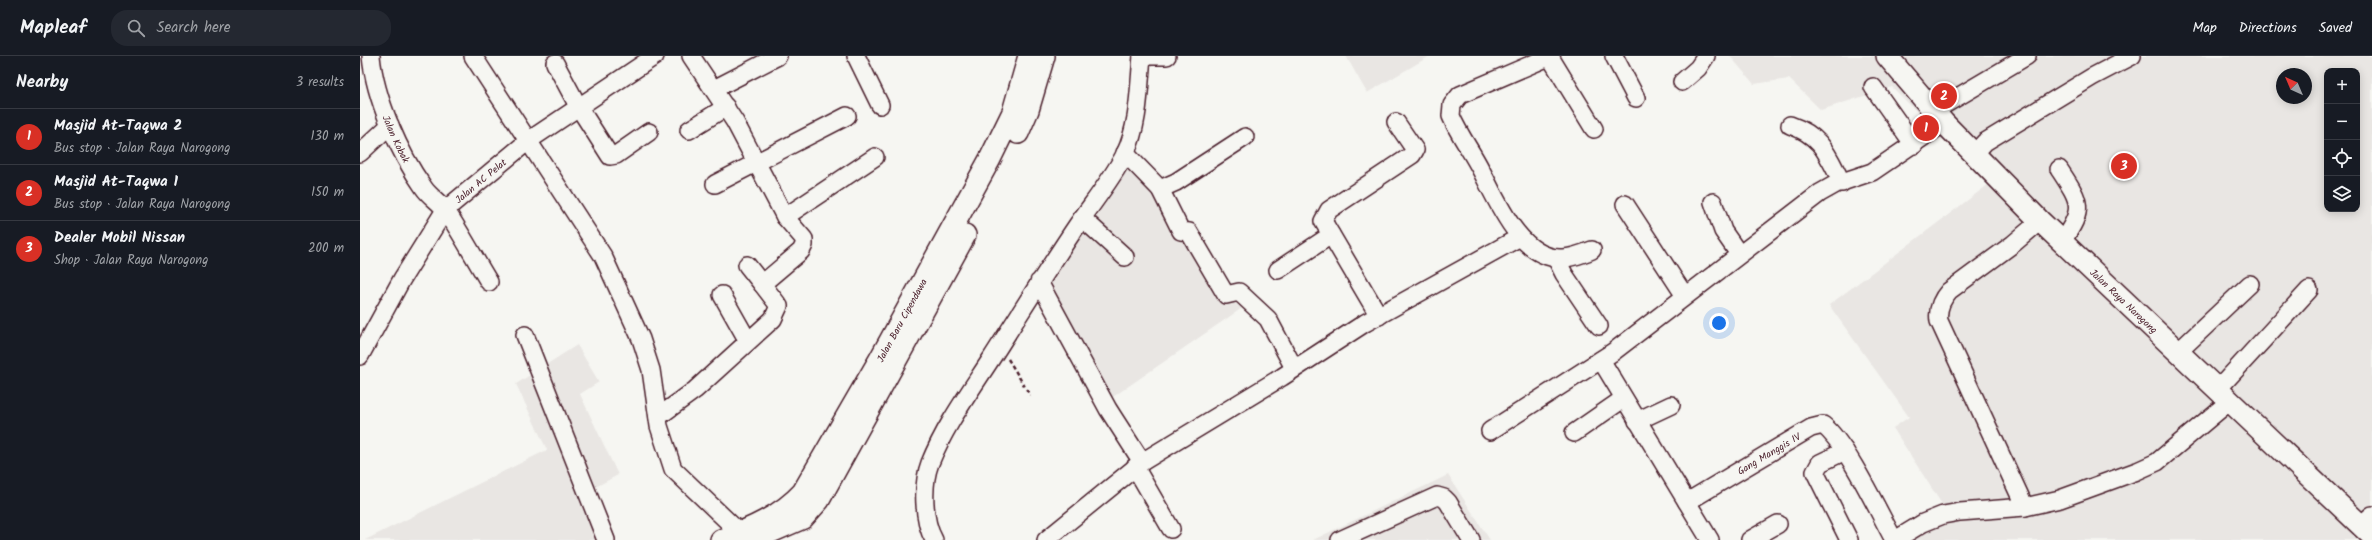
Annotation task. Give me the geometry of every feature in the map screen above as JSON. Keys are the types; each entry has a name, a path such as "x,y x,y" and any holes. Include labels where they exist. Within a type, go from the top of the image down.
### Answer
{"main road":[{"name":"Jalan Baru Cipendawa","path":"996,162 1013,112 1029,56"},
{"name":"Jalan Baru Cipendawa","path":"738,538 790,506 803,492 887,363 996,162 1028,110 1044,56"},
{"name":"Jalan Raya Narogong","path":"1887,56 1939,117 2040,220 2224,395 2368,525"}],"street":[{"path":"473,56 603,256 630,313 651,370 658,417 673,469 738,538"},
{"name":"Jalan AC Pelat","path":"360,355 402,278 445,210 528,141 578,106 655,56"},
{"path":"691,56 726,107 785,217 804,239 804,245 801,251 762,284"},
{"path":"714,89 778,56"},
{"path":"856,56 880,105"},
{"path":"934,540 929,532 926,518 926,483 930,465 948,426 1039,282 1111,178 1125,153 1135,123 1142,56 1167,56"},
{"path":"1592,250 1570,257 1556,258 1539,252 1520,237 1493,194 1455,125 1451,109 1454,101 1460,95 1550,56 1594,129"},
{"path":"1614,56 1636,98"},
{"path":"1682,82 1698,68 1706,56"},
{"path":"1490,431 1601,360 1657,319 1820,193 1842,182 1872,172 1914,145 1939,117 2027,56"},
{"path":"1975,153 1985,142 2092,77 2132,56"},
{"path":"555,63 578,106 610,156 616,155 649,132"},
{"name":"Jalan Kobak","path":"368,69 390,125 424,188 445,210 489,282"},
{"path":"1873,87 1914,145"},
{"path":"689,130 726,107"},
{"path":"714,184 757,164 847,116"},
{"path":"1379,316 1323,221 1329,210 1412,155 1415,150 1396,122"},
{"path":"360,152 390,125"},
{"path":"1790,125 1810,133 1820,142 1842,182"},
{"path":"1160,189 1176,182 1246,137"},
{"path":"1125,153 1160,189 1181,231 1189,232 1226,295 1238,292 1268,319 1294,368"},
{"path":"785,217 876,157"},
{"path":"2059,169 2079,203 2078,213 2073,226 2062,241"},
{"path":"1713,202 1723,231 1740,254"},
{"path":"1625,204 1685,296"},
{"path":"1082,218 1125,257"},
{"path":"2025,507 1939,321 1938,313 1943,298 1949,291 2013,244 2040,220"},
{"path":"1278,270 1331,235"},
{"path":"1046,540 1138,464 1379,316 1520,237"},
{"path":"1556,258 1575,292 1600,326"},
{"path":"658,417 694,390 778,313 779,306 747,265"},
{"path":"1039,282 1171,528"},
{"path":"2178,352 2250,284"},
{"path":"1895,540 1923,523 1943,515 1960,512 2025,507 2087,490 2157,462 2224,395 2309,290"},
{"path":"722,295 748,341"},
{"path":"525,335 606,540"},
{"path":"1601,360 1710,540"},
{"path":"1574,434 1624,399"},
{"path":"1637,421 1671,406"},
{"name":"Gang Manggis IV","path":"1687,502 1811,428 1823,425 1829,430 1844,451 1895,540"},
{"path":"1844,451 1820,463 1815,472 1849,540"},
{"path":"1340,540 1437,496 1444,498 1448,502 1471,540"},
{"path":"1750,540 1778,524"}],"path":[{"path":"999,345 1030,395"}],"shaded area":[{"path":"1346,56 1430,56 1367,93"},
{"path":"1730,56 2372,56 2372,540 1889,540 1945,509 1893,428 1909,417 1829,305 1989,184 1892,87 1821,110 1789,79 1754,84"},
{"path":"1124,156 1156,188 1221,295 1242,308 1107,401 1038,276"},
{"path":"577,345 599,382 580,394 618,475 588,491 607,540 365,540 547,450 516,384"},
{"path":"1448,475 1490,540 1313,540"}],"place":[{"name":"Masjid At-Taqwa 1","path":"1944,96"},
{"name":"Masjid At-Taqwa 2","path":"1926,128"},
{"name":"Dealer Mobil Nissan","path":"2124,166"}]}
